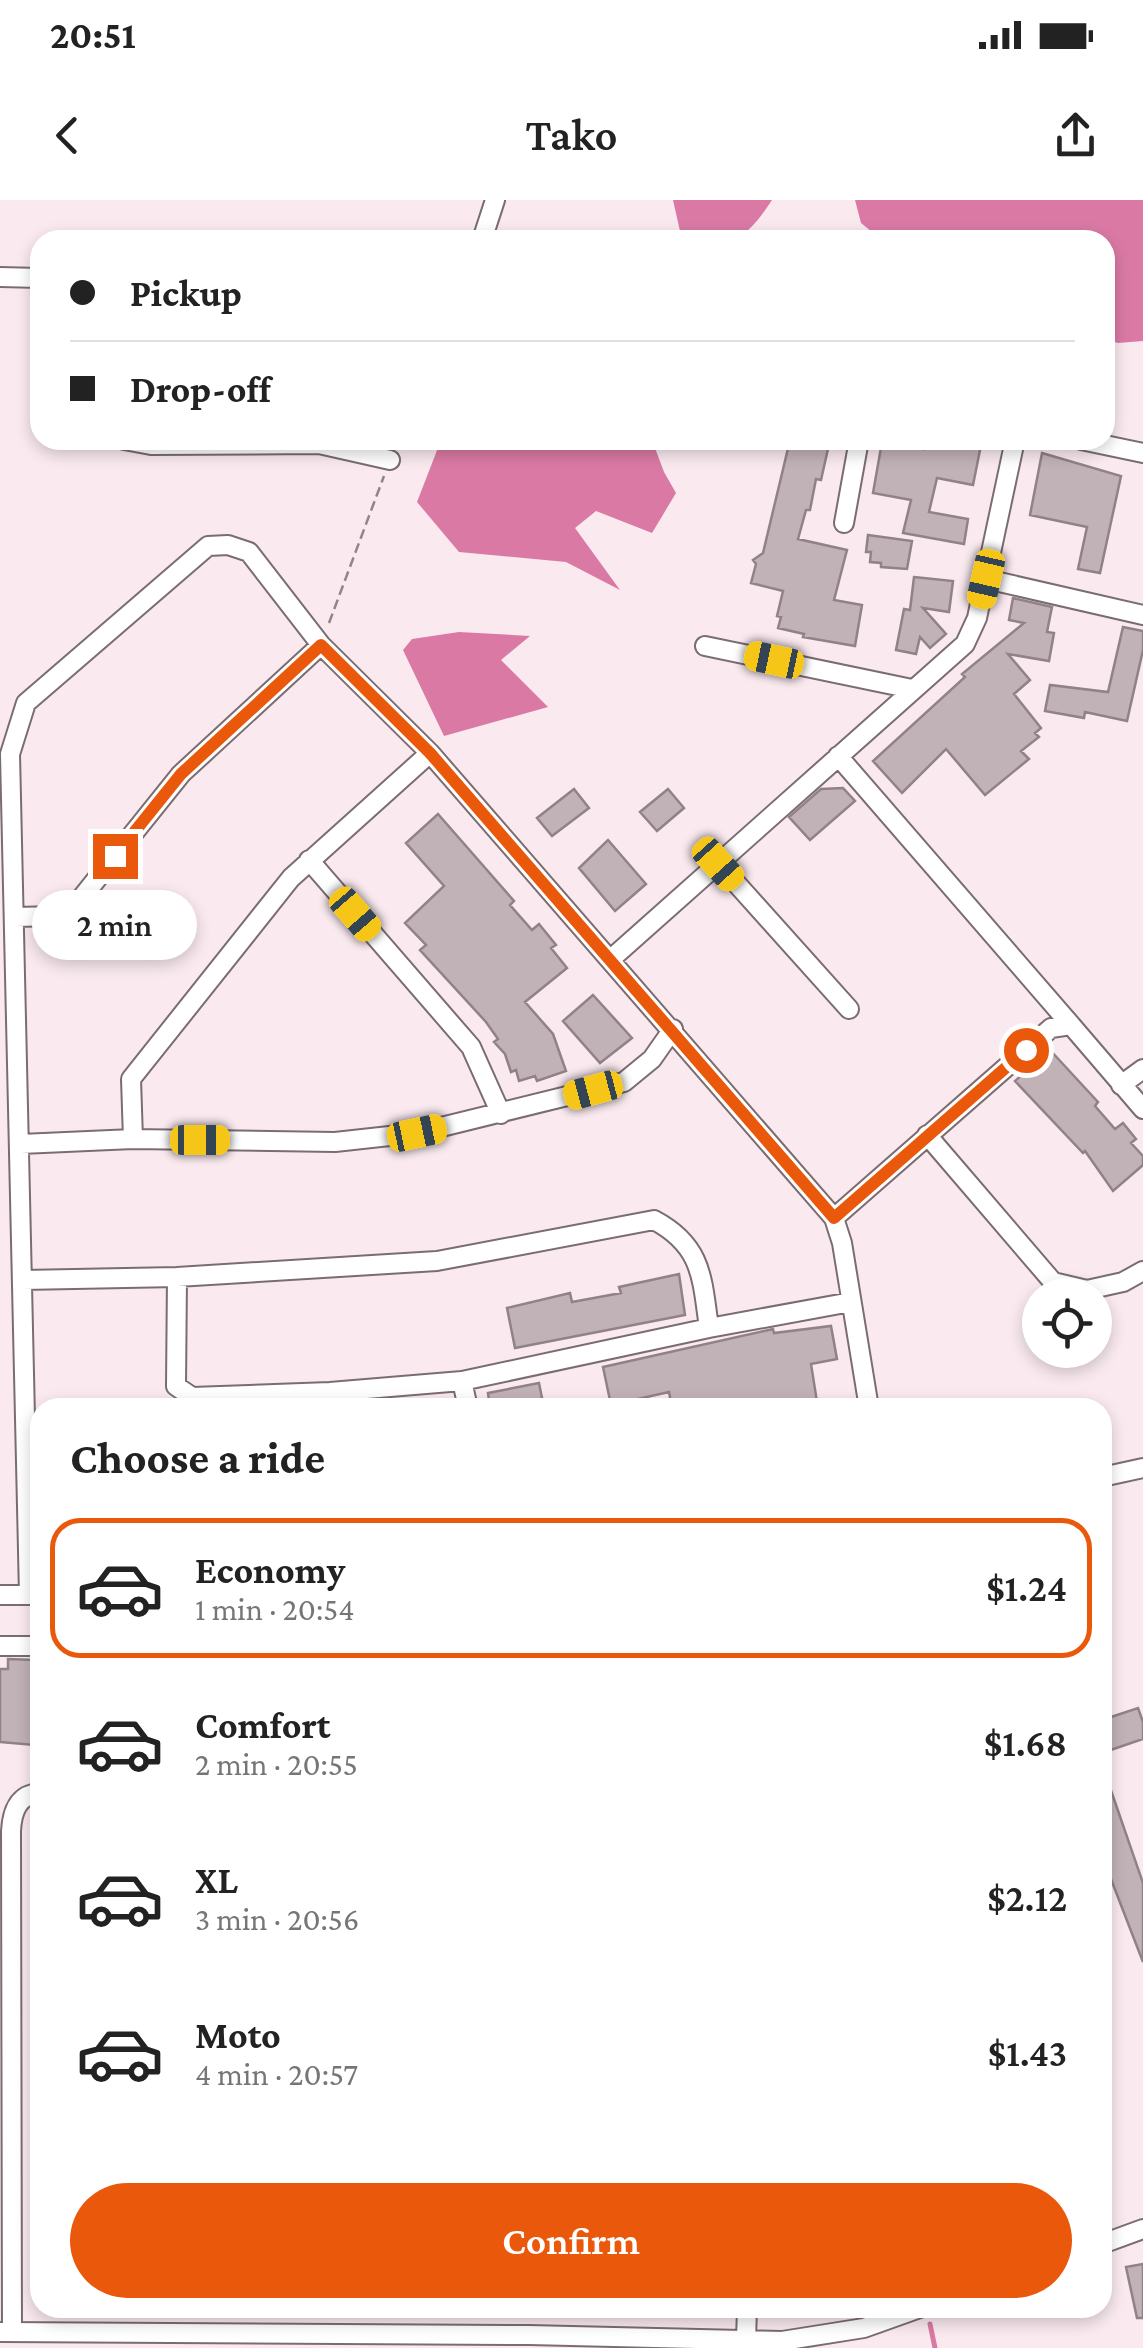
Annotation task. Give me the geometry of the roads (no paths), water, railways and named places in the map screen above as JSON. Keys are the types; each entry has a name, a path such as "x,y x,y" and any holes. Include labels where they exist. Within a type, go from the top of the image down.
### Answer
{"street":[{"path":"485,230 495,200"},
{"path":"0,277 30,278"},
{"path":"1115,447 1143,453"},
{"path":"346,450 390,460"},
{"path":"844,523 857,450"},
{"path":"611,959 965,644 978,618 1013,450"},
{"path":"30,1433 15,917 6,808 10,754 26,703 208,546 228,545 250,552 321,645 430,753 834,1218 842,1244 867,1398"},
{"path":"986,579 1143,615"},
{"path":"15,917 70,912 181,774 321,645"},
{"path":"705,646 912,689"},
{"path":"133,1139 131,1079 291,878 430,753"},
{"path":"838,756 1143,1109"},
{"path":"309,860 470,1047 501,1114"},
{"path":"718,864 848,1008"},
{"path":"834,1218 1051,1028 1060,1024 1071,1026"},
{"path":"21,1144 133,1139 335,1142 417,1133 624,1082 652,1059 672,1029"},
{"path":"1121,1085 1143,1069"},
{"path":"928,1135 1053,1282 1087,1290 1122,1282 1143,1271"},
{"path":"23,1280 178,1277 437,1260 654,1220 679,1238 700,1266 709,1328"},
{"path":"178,1277 176,1386 186,1395 198,1398 462,1381 852,1302"},
{"path":"462,1381 466,1398"},
{"path":"1112,1475 1143,1468"},
{"path":"0,1594 30,1594"},
{"path":"0,1646 30,1646"},
{"path":"30,1795 21,1800 12,1816 11,1831 6,2332 170,2340 746,2340 781,2344 864,2328 892,2318"},
{"path":"1112,2241 1143,2230"},
{"path":"746,2340 747,2318"}],"waterway":[{"path":"930,2324 935,2348"}]}
